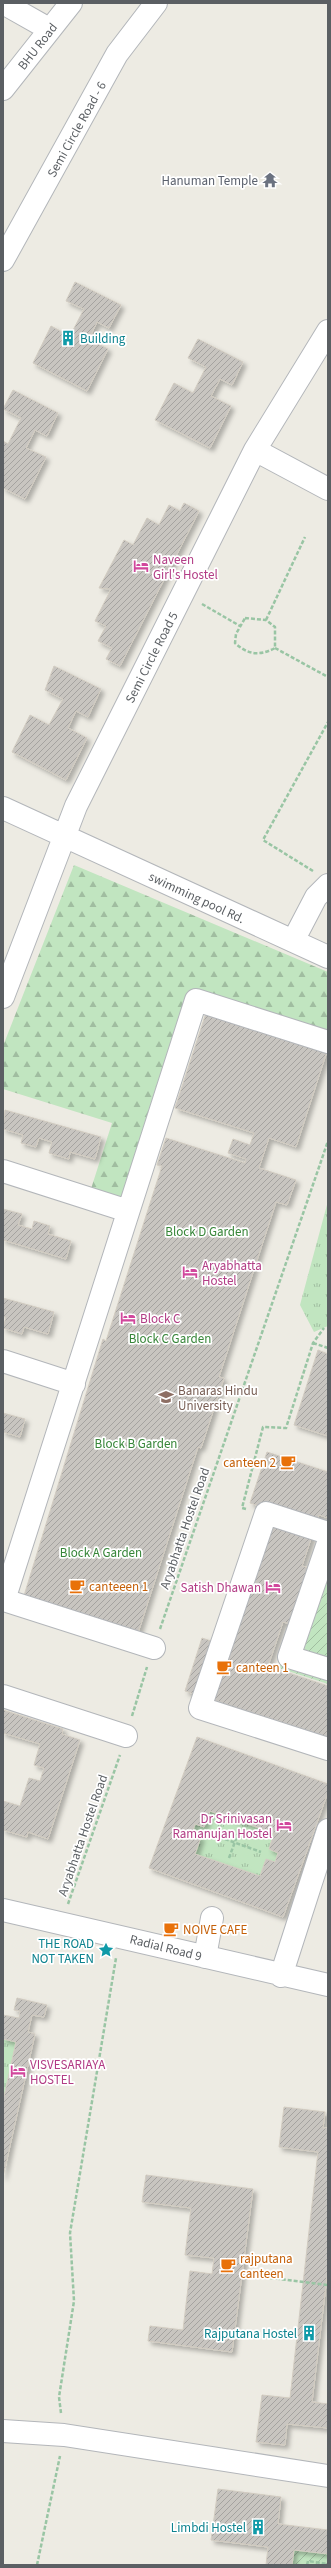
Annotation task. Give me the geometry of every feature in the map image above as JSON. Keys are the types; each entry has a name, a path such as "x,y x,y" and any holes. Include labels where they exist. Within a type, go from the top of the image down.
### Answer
{"street":[{"path":"3,3 49,29"},
{"name":"BHU Road","path":"3,89 71,3"},
{"name":"Semi Circle Road - 6","path":"3,260 117,54 156,3"},
{"name":"Semi Circle Road 5","path":"3,997 76,806 255,450 328,331"},
{"path":"255,450 328,489"},
{"name":"swimming pool Rd.","path":"3,808 328,958"},
{"path":"293,941 316,897 322,879"},
{"path":"154,1648 4,1600 10,1559 74,1384 196,1000 328,1042"},
{"path":"3,1171 128,1211"},
{"path":"3,1361 74,1384"},
{"path":"328,1533 266,1514 200,1708 328,1749"},
{"path":"328,1543 289,1657 328,1669"},
{"path":"3,1696 126,1736"},
{"path":"281,1976 328,1830"},
{"name":"Radial Road 9","path":"3,1910 120,1936 281,1976 328,1985"},
{"path":"205,1957 212,1918"},
{"path":"3,2431 64,2435 328,2476"}],"path":[{"path":"266,620 305,537"},
{"path":"183,593 240,626"},
{"path":"246,618 266,620 275,627 275,648 260,654 243,649 235,642 236,634 246,618"},
{"path":"275,648 328,677"},
{"path":"322,879 263,840 328,722"},
{"name":"Aryabhatta Hostel Road","path":"62,1923 106,1800 154,1648 328,1141"},
{"path":"266,1514 242,1508 263,1427 286,1428 313,1343 324,1328"},
{"path":"313,1343 328,1348"},
{"path":"229,1858 240,1828"},
{"path":"208,1833 261,1852"},
{"path":"37,2565 43,2546 64,2435 59,2397 74,2301 70,2233 120,1936"},
{"path":"246,2275 328,2285"},
{"path":"307,2565 308,2561 328,2564"}],"green space":[{"path":"74,865 328,972 328,1036 189,990 121,1201 90,1192 112,1123 3,1089 3,1046"},
{"path":"328,1201 328,1326 314,1332 300,1305"},
{"path":"326,1521 328,1522 328,1684 279,1668"},
{"path":"210,1811 274,1833 269,1849 278,1853 275,1862 266,1859 260,1876 195,1854 201,1837 192,1834 195,1824 204,1827"},
{"path":"3,2039 16,2042 3,2101"},
{"path":"294,2550 328,2554 328,2565 292,2565"}],"building":[{"name":"Building","path":"75,282 121,305 109,328 97,322 89,339 108,349 87,391 33,363 51,326 70,336 84,309 66,301"},
{"path":"198,339 243,362 232,385 220,379 211,396 231,406 210,448 155,420 174,383 193,393 206,367 188,358"},
{"path":"13,390 58,413 47,436 35,430 26,448 46,457 25,499 3,488 3,441 8,444 21,418 3,409"},
{"name":"Naveen Girl's Hostel","path":"184,503 199,511 120,666 106,659 112,648 98,641 106,626 95,621 111,589 99,588 124,540 133,545 147,518 159,525 169,505 180,511"},
{"path":"54,666 101,689 88,717 76,711 68,728 87,738 66,780 12,752 30,715 49,725 63,699 45,690"},
{"name":"Aryabhatta Hostel","path":"206,1013 327,1051 296,1147 269,1138 259,1168 296,1180 287,1205 276,1202 219,1377 224,1378 201,1448 198,1447 137,1636 23,1599 103,1339 106,1341 162,1166 157,1165 166,1138 245,1163 246,1159 228,1153 233,1139 250,1145 254,1133 175,1108"},
{"path":"5,1110 101,1137 95,1159 70,1152 69,1159 49,1153 52,1142 39,1138 36,1147 21,1143 23,1135 3,1129"},
{"path":"3,1209 22,1214 18,1225 32,1229 34,1221 50,1226 48,1234 71,1241 66,1259 3,1240"},
{"path":"3,1298 54,1312 48,1334 24,1327 22,1334 3,1328 6,1317 3,1317"},
{"path":"318,1350 328,1354 328,1436 294,1425"},
{"path":"3,1413 25,1419 20,1437 3,1432"},
{"name":"Satish Dhawan","path":"267,1452 328,1472 328,1518 319,1515 302,1566 309,1568 291,1624 283,1622 268,1666 328,1686 328,1737 185,1691 202,1638 229,1647 274,1511 250,1503"},
{"path":"3,1710 63,1729 62,1734 80,1740 48,1839 28,1832 27,1837 3,1830 3,1801 20,1806 29,1778 40,1781 44,1768 34,1765 40,1744 3,1733"},
{"name":"Dr Srinivasan Ramanujan Hostel","path":"197,1737 328,1784 328,1792 283,1917 149,1868","holes":["210,1811 274,1833 269,1849 278,1853 275,1862 266,1859 260,1876 195,1854 201,1837 192,1834 195,1824 204,1827"]},
{"name":"VISVESARIAYA HOSTEL","path":"17,1998 47,2005 44,2017 32,2015 28,2032 35,2034 3,2177 3,2101 16,2042 3,2039 3,2015 19,2018 20,2011 14,2010"},
{"name":"Rajputana Hostel","path":"284,2107 325,2112 323,2128 328,2128 328,2268 312,2402 328,2404 328,2428 287,2424 285,2445 256,2442 262,2395 290,2398 318,2152 279,2147"},
{"name":"rajputana canteen","path":"146,2175 253,2189 232,2352 148,2341 150,2326 183,2330 190,2271 212,2274 214,2258 185,2255 191,2208 142,2202"},
{"name":"Limbdi Hostel","path":"218,2489 281,2497 278,2524 328,2530 328,2554 294,2550 292,2565 266,2565 268,2547 211,2540"}],"place":[{"name":"Hanuman Temple","path":"270,180"},
{"name":"Building","path":"68,338"},
{"name":"Naveen Girl's Hostel","path":"141,566"},
{"name":"Aryabhatta Hostel","path":"190,1272"},
{"name":"Block C","path":"128,1318"},
{"name":"Banaras Hindu University","path":"166,1397"},
{"name":"canteen 2","path":"288,1462"},
{"name":"canteeen 1","path":"77,1586"},
{"name":"Satish Dhawan","path":"273,1587"},
{"name":"canteen 1","path":"224,1667"},
{"name":"Dr Srinivasan Ramanujan Hostel","path":"284,1825"},
{"name":"NOIVE CAFE","path":"171,1929"},
{"name":"THE ROAD NOT TAKEN","path":"106,1950"},
{"name":"VISVESARIAYA HOSTEL","path":"18,2071"},
{"name":"rajputana canteen","path":"228,2265"},
{"name":"Rajputana Hostel","path":"309,2333"},
{"name":"Limbdi Hostel","path":"258,2527"}],"park label":[{"name":"Block D Garden","path":"207,1231"},
{"name":"Block C Garden","path":"170,1338"},
{"name":"Block B Garden","path":"136,1443"},
{"name":"Block A Garden","path":"101,1552"}]}
